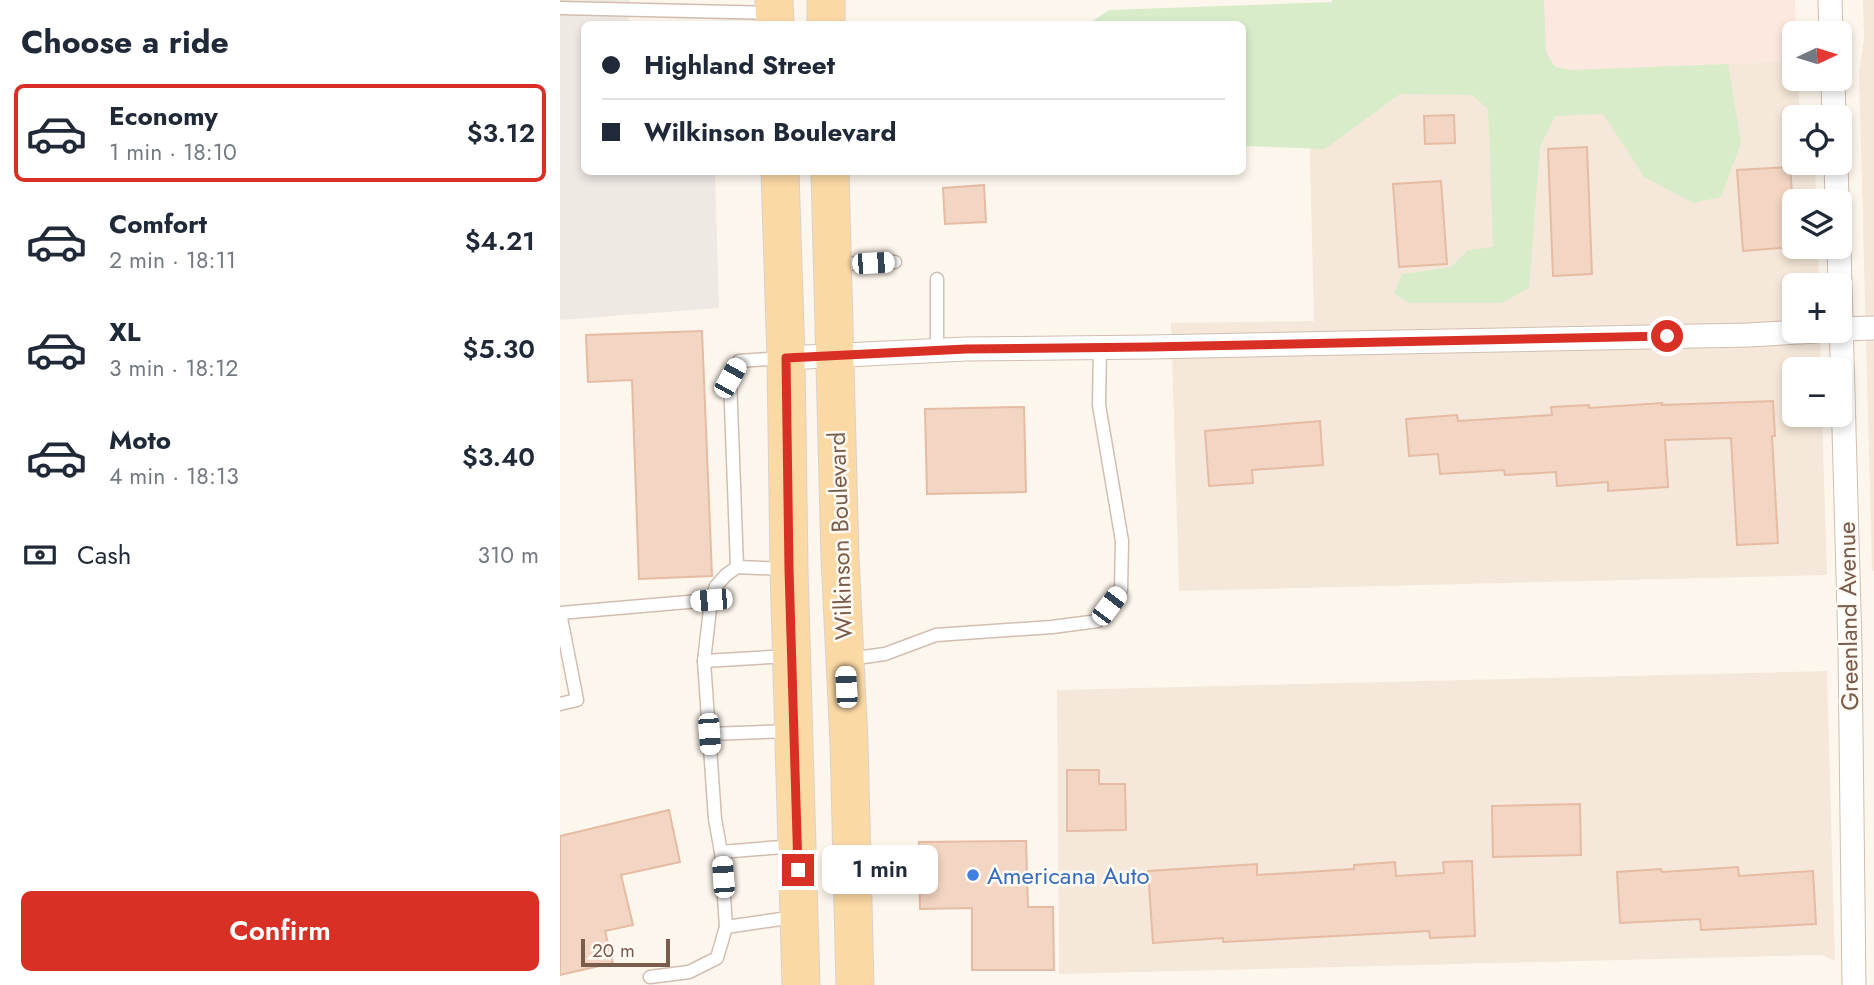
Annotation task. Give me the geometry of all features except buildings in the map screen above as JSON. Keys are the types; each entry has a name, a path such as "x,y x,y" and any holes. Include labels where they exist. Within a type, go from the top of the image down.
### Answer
{"main road":[{"path":"826,0 826,21"},
{"name":"Wilkinson Boulevard","path":"780,175 801,985"},
{"name":"Wilkinson Boulevard","path":"830,175 855,985"}],"street":[{"path":"1830,0 1831,21"},
{"path":"1852,329 1874,328"},
{"path":"786,358 937,350 1782,332"},
{"name":"Greenland Avenue","path":"1841,343 1850,648 1854,985"}],"lane":[{"path":"560,8 775,13"},
{"path":"832,264 895,262"},
{"path":"937,279 937,350"},
{"path":"845,660 885,654 936,635 1097,621 1121,590 1122,541 1099,405 1100,347"},
{"path":"737,567 730,378 739,361 786,358"},
{"path":"650,977 689,972 717,958 726,927 704,661 711,600 716,586 737,567 789,569"},
{"path":"560,704 577,700 560,614 711,600"},
{"path":"704,661 792,656"},
{"path":"709,734 794,731"},
{"path":"721,852 797,846"},
{"path":"726,927 799,917"}],"shaded area":[{"path":"560,0 629,0 629,21 581,21 581,175 715,175 719,308 560,320"},
{"path":"1532,0 1795,0 1796,21 1782,21 1782,61 1534,71"},
{"path":"1863,0 1874,0 1874,571 1859,72 1864,40"},
{"path":"1782,61 1782,91 1799,91 1799,105 1782,105 1782,175 1815,175 1816,189 1782,189 1782,259 1818,259 1819,273 1782,273 1782,343 1820,343 1821,357 1782,357 1782,427 1822,427 1827,575 1179,591 1171,323 1314,321 1308,79"},
{"path":"1827,671 1835,961 1822,955 1059,974 1057,690"}],"green space":[{"path":"1544,0 1546,52 1555,67 1572,70 1728,64 1741,143 1721,197 1693,203 1644,177 1603,114 1555,116 1540,147 1529,288 1502,303 1409,303 1394,294 1402,274 1451,267 1468,250 1493,247 1488,109 1472,95 1400,94 1325,149 1246,146 1246,21 1092,21 1109,10 1332,2"}],"place":[{"name":"Americana Auto","path":"973,875"}],"route":[{"path":"798,870 786,358 966,349 1667,336"}]}
